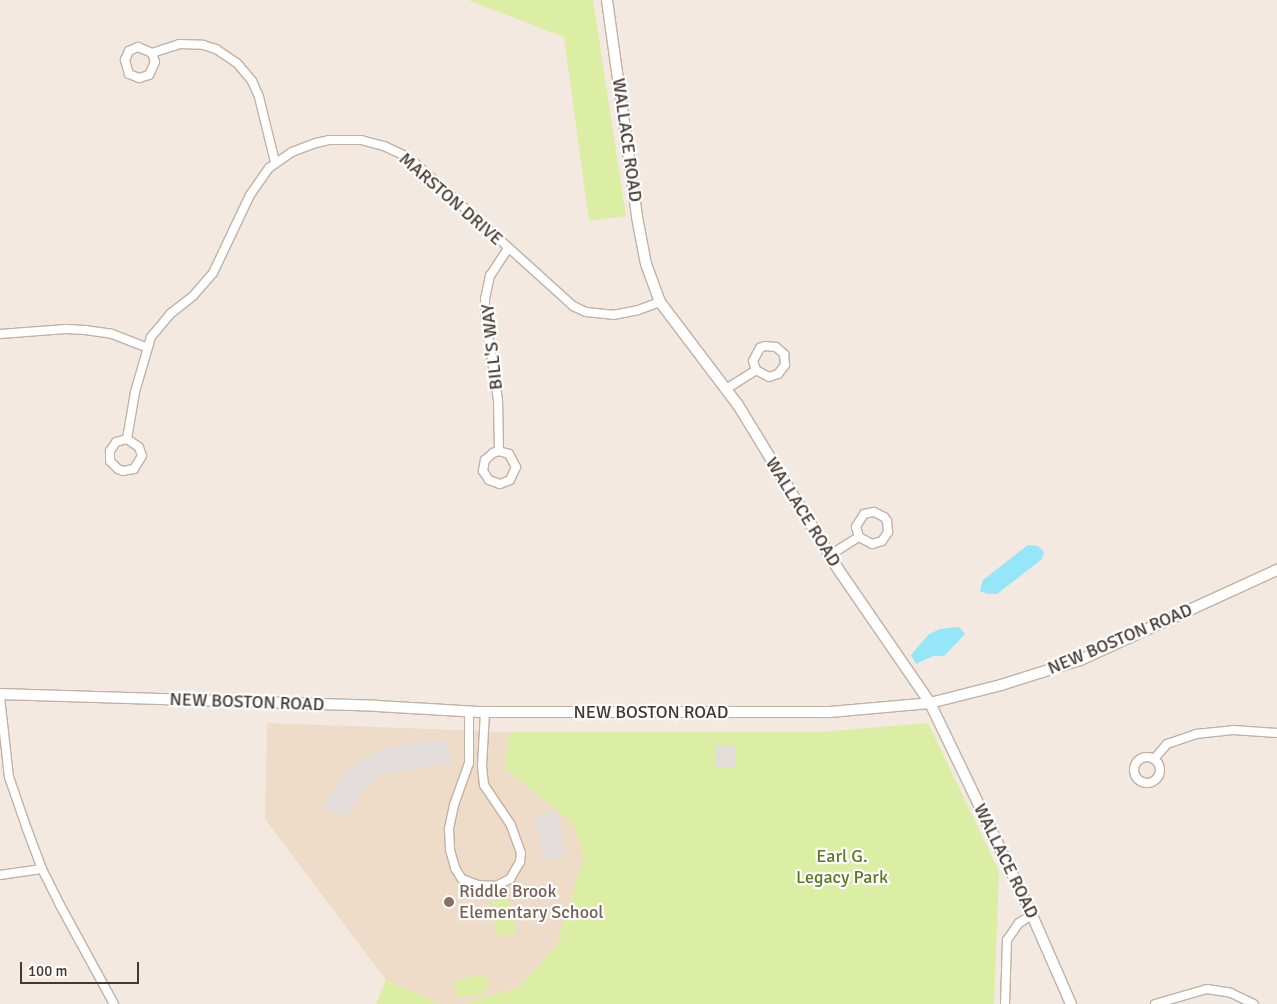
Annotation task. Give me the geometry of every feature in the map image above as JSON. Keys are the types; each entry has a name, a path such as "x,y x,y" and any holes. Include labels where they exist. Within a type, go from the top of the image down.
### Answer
{"street":[{"name":"WALLACE ROAD","path":"606,0 639,227 646,264 660,302 726,390 830,555 930,702 1032,915 1071,1004"},
{"path":"152,53 155,62 148,75 144,78 134,77 126,70 126,55 134,49 143,48 152,53 179,44 203,45 216,49 237,63 252,81 259,97 275,162"},
{"name":"MARSTON DRIVE","path":"127,439 146,347 160,325 204,286 213,273 256,185 275,162 303,147 329,140 361,140 389,148 416,164 563,299 586,312 613,315 632,312 660,302"},
{"name":"BILL'S WAY","path":"499,452 498,400 485,315 485,299 490,276 508,248"},
{"path":"0,334 66,328 112,334 146,347"},
{"path":"776,346 784,354 784,365 778,374 764,376 756,370 754,356 760,348 776,346"},
{"path":"726,390 756,370"},
{"path":"127,439 139,446 142,456 134,469 123,471 110,461 110,451 116,442 127,439"},
{"path":"493,452 499,452 509,454 516,467 510,480 500,484 489,480 483,471 485,460 493,452"},
{"path":"874,512 884,517 889,527 886,537 882,541 867,544 859,537 856,527 864,514 874,512"},
{"path":"830,555 859,537"},
{"name":"NEW BOSTON ROAD","path":"0,696 377,706 469,712 830,712 930,702 1001,685 1080,660 1277,570"},
{"path":"0,696 9,776 42,869 114,1004"},
{"path":"469,712 469,763 454,805 449,829 450,850 455,868 462,879 478,885 496,886 510,879 520,862 521,853 511,825 484,785 482,766 485,712"},
{"path":"1154,759 1167,744 1196,734 1233,730 1277,733"},
{"path":"0,875 42,869"},
{"path":"1005,1004 1007,940 1019,923 1032,915"},
{"path":"1155,1004 1207,989 1231,993 1254,1004"}],"shaded area":[{"name":"Riddle Brook Elementary School","path":"267,723 510,732 504,768 573,823 585,859 556,946 519,987 464,1004 441,1004 386,980 265,819"},
{"path":"447,741 452,763 380,775 368,785 344,818 323,806 346,772 372,754 394,746"},
{"path":"715,745 735,745 735,767 715,767"},
{"path":"557,811 565,856 543,860 535,815"}],"green space":[{"path":"468,0 593,0 626,216 589,221 564,37"},
{"name":"Earl G. Legacy Park","path":"928,723 999,871 994,1004 464,1004 519,987 556,946 584,859 573,823 504,768 510,732 820,732"},
{"path":"508,898 516,933 498,937 489,902"},
{"path":"480,974 489,980 488,988 483,994 461,997 456,995 454,985 457,980"},
{"path":"386,980 441,1004 376,1004"}],"water":[{"path":"1028,545 1038,546 1044,552 1042,559 997,594 987,594 980,591 983,580"},
{"path":"959,627 965,634 944,656 933,656 916,664 911,655 929,634 940,629"}],"place":[{"name":"Riddle Brook Elementary School","path":"449,902"}]}
